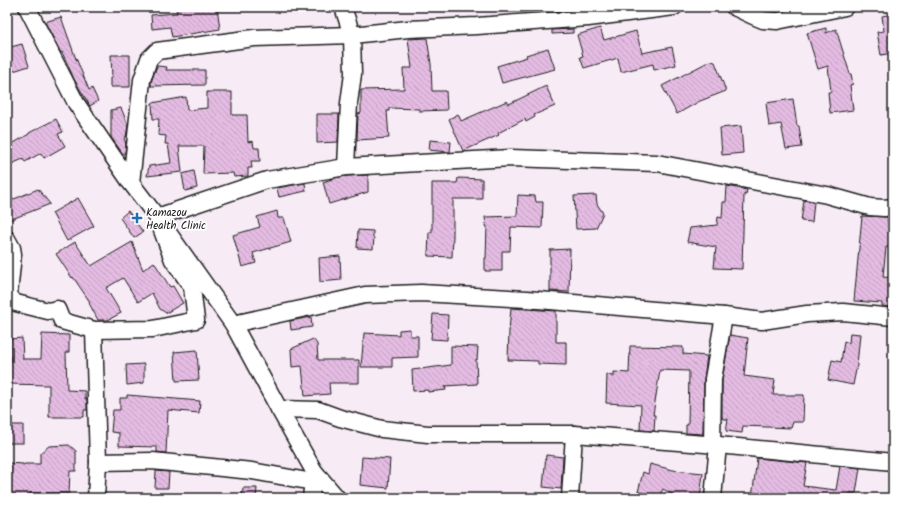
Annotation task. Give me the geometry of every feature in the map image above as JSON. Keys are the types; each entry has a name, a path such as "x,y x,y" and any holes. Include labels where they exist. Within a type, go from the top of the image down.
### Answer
{"street":[{"path":"27,7 76,103 131,183 158,217 233,324 314,476 337,498"},
{"path":"343,7 352,35 353,74 348,103 346,167"},
{"path":"131,183 142,80 149,59 157,51 254,38 352,35 408,29 477,26 586,13 674,7"},
{"path":"734,7 763,20 777,21 845,7"},
{"path":"158,217 268,180 346,167 511,158 657,163 827,195 870,207 893,207"},
{"path":"7,239 12,248 13,254 9,294 11,299 16,303 48,311 57,309 62,321 94,330 153,329 196,320 192,287 173,260 158,217"},
{"path":"233,324 365,295 421,293 527,299 724,316 762,321 807,314 843,312 893,317"},
{"path":"714,498 715,445 713,379 724,316"},
{"path":"94,330 98,462 96,498"},
{"path":"279,409 318,410 340,418 382,429 428,434 574,434 715,445 893,462"},
{"path":"570,498 574,434"},
{"path":"98,462 152,461 314,476"},
{"path":"312,498 314,476"}],"building":[{"path":"176,7 217,7 220,29 172,37 170,27 152,29 151,15 177,13"},
{"path":"893,14 893,53 881,55 877,32 884,31 882,16"},
{"path":"61,17 89,90 92,88 98,101 90,106 74,79 62,52 61,53 45,22"},
{"path":"600,28 604,40 636,31 642,53 672,47 676,65 654,70 653,64 621,72 618,58 584,68 580,57 583,56 577,35"},
{"path":"826,28 826,33 836,29 851,74 853,84 850,85 853,110 830,113 828,92 831,92 828,66 818,69 807,33"},
{"path":"573,29 573,33 552,34 552,30"},
{"path":"427,38 431,64 432,91 446,91 447,110 419,111 419,109 389,108 389,111 387,111 389,138 357,140 358,114 361,113 361,90 404,89 403,68 412,68 408,39"},
{"path":"22,44 29,66 7,73 7,48"},
{"path":"548,48 555,69 502,83 497,66 527,57 526,55"},
{"path":"111,55 130,55 130,87 110,87 110,78 112,78"},
{"path":"710,61 715,62 726,91 700,101 677,114 662,86"},
{"path":"157,66 167,67 166,70 205,70 205,85 151,86"},
{"path":"546,86 555,106 534,115 535,117 526,122 525,119 498,133 499,135 463,151 449,119 458,114 461,121 507,101 509,104"},
{"path":"207,92 232,92 232,115 247,115 248,142 253,141 254,148 259,148 260,161 251,161 252,168 248,168 248,176 234,177 233,173 203,174 204,146 179,146 182,172 147,176 149,166 171,163 168,144 165,144 166,136 158,135 159,119 153,119 152,103 186,97 187,110 207,108"},
{"path":"793,99 802,147 786,149 781,124 769,126 766,103"},
{"path":"121,108 128,125 126,137 124,138 126,144 125,153 123,154 111,137 111,110"},
{"path":"317,114 339,114 338,142 317,143"},
{"path":"56,119 63,132 58,134 65,146 44,158 41,153 25,162 23,159 7,166 7,147 29,133"},
{"path":"741,126 743,153 722,155 720,128"},
{"path":"430,140 451,142 450,152 429,150"},
{"path":"194,171 197,188 185,191 182,174"},
{"path":"368,175 368,192 329,204 323,182 347,176"},
{"path":"458,178 482,179 482,199 453,199 452,257 428,256 429,232 432,232 432,183 457,183"},
{"path":"305,183 306,191 279,197 277,188"},
{"path":"727,186 747,190 746,195 744,194 742,269 714,268 716,247 687,242 690,228 717,225 718,217 722,218 723,202 726,202"},
{"path":"38,189 50,204 7,221 7,202"},
{"path":"518,195 535,196 536,202 543,202 542,228 511,227 510,251 502,251 502,271 485,271 487,226 485,217 517,216"},
{"path":"596,195 597,204 603,213 596,228 576,229 574,196"},
{"path":"78,198 94,226 67,241 52,213"},
{"path":"804,200 814,202 812,222 801,221"},
{"path":"128,211 143,232 134,238 120,218"},
{"path":"277,211 278,218 284,218 291,242 253,253 256,263 242,267 233,235 260,227 257,217"},
{"path":"862,216 888,217 888,224 893,225 893,248 886,247 883,277 893,278 893,307 882,306 882,303 854,301"},
{"path":"358,230 373,231 373,249 357,248"},
{"path":"75,242 91,266 132,242 143,270 154,262 170,287 173,286 183,303 166,313 160,309 152,293 138,302 123,278 106,288 121,313 108,320 98,320 89,303 90,302 56,254"},
{"path":"570,249 569,292 550,291 550,250"},
{"path":"340,256 341,280 320,282 319,258"},
{"path":"511,308 556,311 556,342 566,342 566,365 538,364 538,361 508,360"},
{"path":"433,314 448,315 447,340 431,339"},
{"path":"311,317 312,327 291,330 290,321"},
{"path":"410,329 410,336 418,336 418,357 392,358 392,367 361,367 364,333 399,335 399,330"},
{"path":"850,333 860,334 857,365 853,385 828,380 832,360 841,362 844,341 849,343"},
{"path":"42,334 69,335 69,352 66,352 67,390 85,391 87,410 84,410 84,417 49,417 49,385 8,384 9,362 11,362 10,339 22,338 23,359 41,359"},
{"path":"730,335 748,338 744,376 775,380 773,395 804,395 803,422 793,422 791,428 743,426 742,433 726,431 728,419 723,419 722,417 722,380"},
{"path":"313,339 317,344 318,360 359,360 359,383 329,383 330,394 305,396 302,366 292,367 291,349"},
{"path":"451,346 478,347 477,360 476,359 477,384 445,386 446,390 428,392 428,390 413,391 412,370 451,365"},
{"path":"630,346 683,347 683,354 707,356 704,379 703,434 686,433 686,425 688,425 689,371 660,370 653,415 655,415 654,431 640,430 641,405 606,403 607,374 614,377 614,372 629,373"},
{"path":"197,350 199,380 176,381 174,352"},
{"path":"144,364 144,383 127,385 126,365"},
{"path":"127,395 200,401 199,413 168,410 166,453 157,452 157,447 119,446 119,433 111,432 113,410 120,410 120,398 127,398"},
{"path":"7,425 23,425 23,443 7,443"},
{"path":"69,445 76,451 76,471 70,471 69,493 30,493 30,498 7,498 7,463 23,465 40,464 40,453 49,446"},
{"path":"546,455 563,457 561,489 543,487"},
{"path":"362,457 390,459 388,488 360,485"},
{"path":"757,458 807,463 803,486 836,490 840,466 860,468 856,493 850,493 850,498 752,498"},
{"path":"650,464 673,470 703,473 700,498 679,498 663,489 659,496 638,492 643,472 648,474"},
{"path":"156,471 169,472 168,488 155,488"},
{"path":"243,488 257,488 256,498 242,498"}],"place":[{"name":"Kamazou Health Clinic","path":"137,218"}]}
